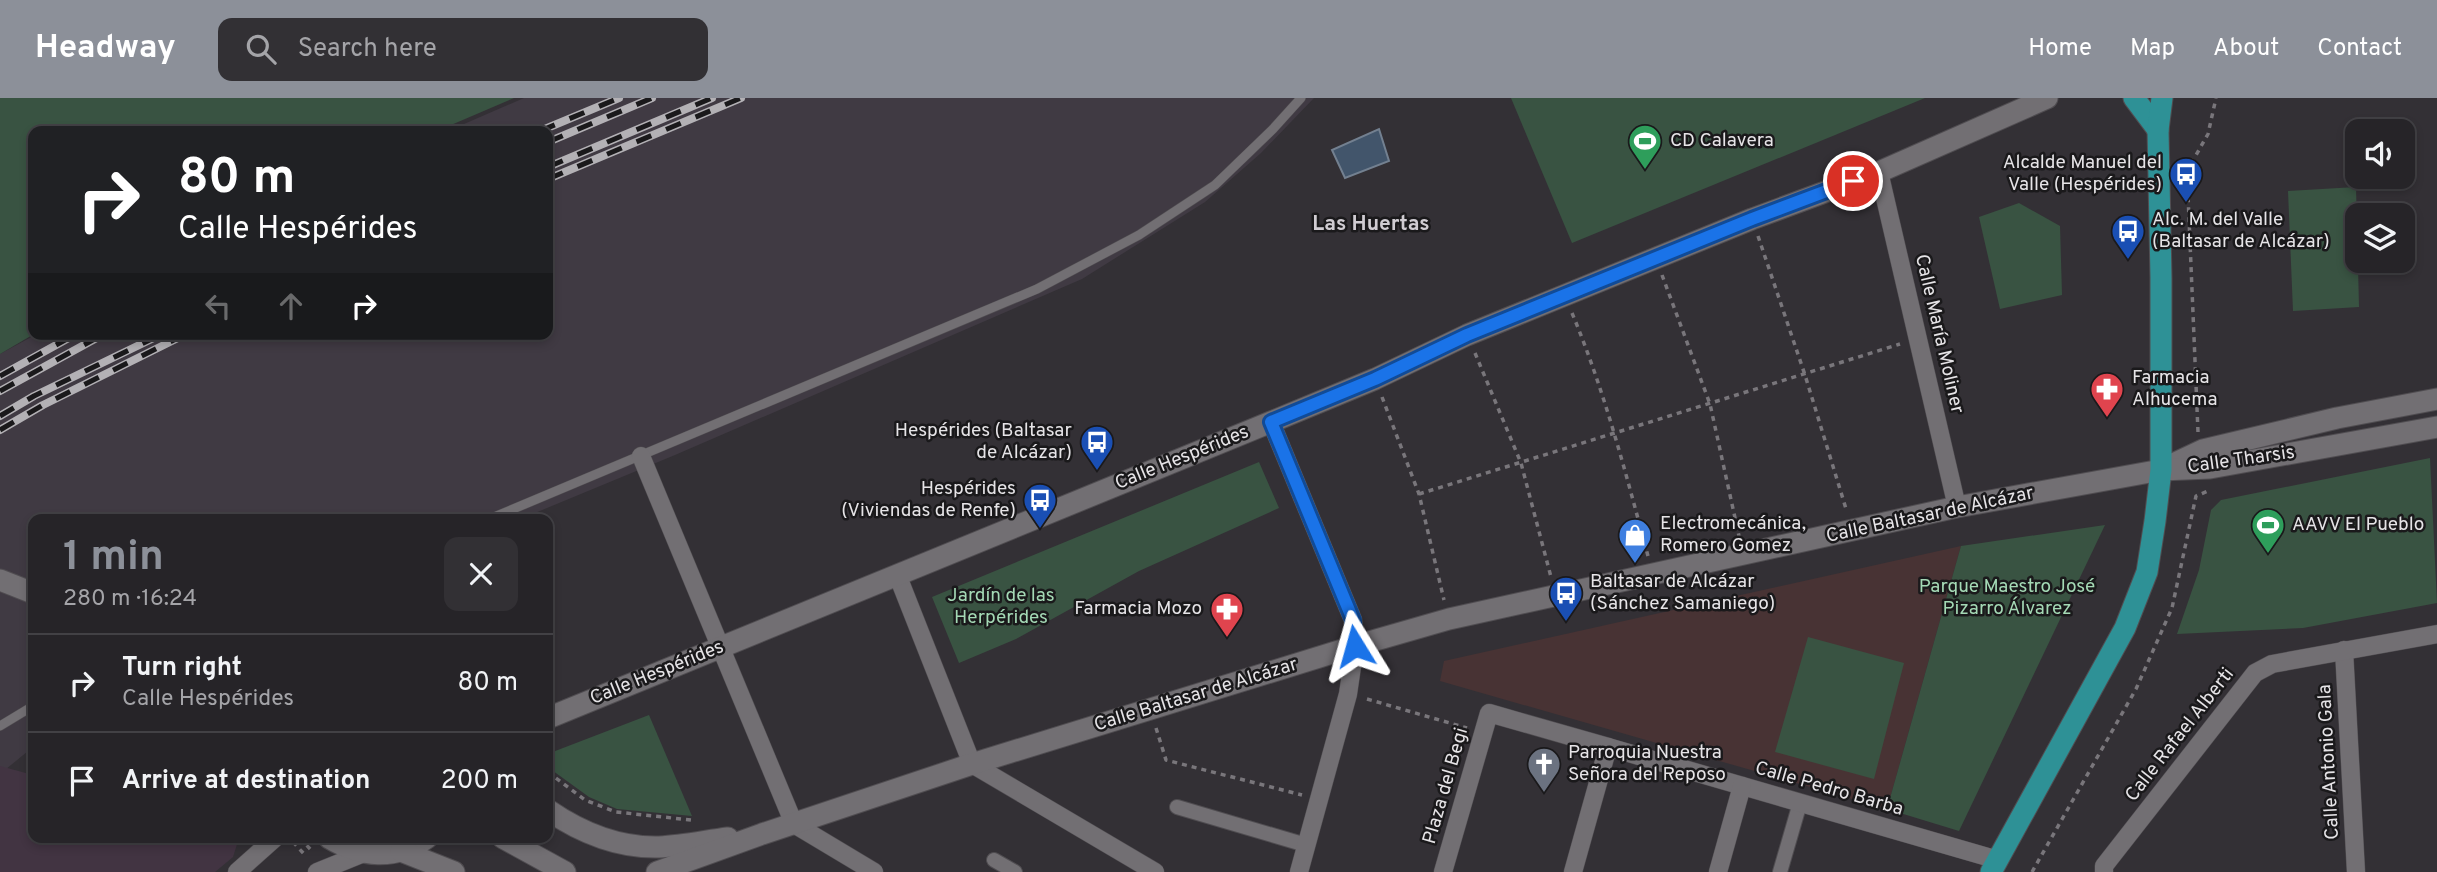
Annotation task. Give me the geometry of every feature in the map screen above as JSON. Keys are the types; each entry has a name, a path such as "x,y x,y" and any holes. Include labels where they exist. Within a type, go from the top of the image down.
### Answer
{"main road":[{"name":"Calle Hespérides","path":"553,716 1375,379 1467,335 1564,295 1752,219 1879,172 2047,98"},
{"path":"2134,98 2158,130"},
{"path":"1995,866 2125,628 2147,572 2161,470 2158,130 2162,98"},
{"name":"Calle Tharsis","path":"2161,470 2203,450 2337,418 2437,399"},
{"name":"Calle Tharsis","path":"2161,470 2210,468 2437,427"},
{"name":"Calle Baltasar de Alcázar","path":"762,834 972,764 1355,646 1449,620 1957,507 2161,470"},
{"path":"0,580 28,591"},
{"path":"553,814 568,824 593,835 615,842 640,845 673,846 762,834"},
{"path":"657,872 762,834"},
{"path":"337,843 364,853 388,854 417,843"},
{"path":"512,843 565,872"},
{"path":"401,851 454,872"}],"street":[{"name":"Calle María Moliner","path":"1879,172 1957,507"},
{"path":"1271,422 1353,620 1355,646 1348,694 1298,872"},
{"path":"641,456 793,824 874,872"},
{"path":"897,575 960,728 972,764 1154,872"},
{"name":"Calle Rafael Alberti","path":"2104,872 2104,866 2255,673 2272,664 2437,634"},
{"name":"Calle Antonio Gala","path":"2344,650 2356,872"},
{"name":"Plaza del Begi","path":"1443,872 1489,713 1608,747"},
{"path":"1573,872 1608,747"},
{"name":"Calle Pedro Barba","path":"1608,747 1800,803 1995,866"},
{"path":"1718,872 1742,786"},
{"path":"1780,872 1800,803"},
{"path":"1177,807 1306,845"},
{"path":"237,872 269,843"},
{"path":"315,867 364,853"},
{"path":"994,860 1015,872"}],"lane":[{"path":"501,514 1037,289 1139,235 1215,185 1301,98"},
{"path":"0,726 28,709"}],"path":[{"path":"1752,219 1805,375 1852,531"},
{"path":"1655,258 1710,404 1743,555"},
{"path":"1564,295 1588,351 1616,433 1653,575"},
{"path":"1467,335 1521,463 1557,596"},
{"path":"1419,494 1919,338"},
{"path":"1375,379 1419,494 1449,620"},
{"path":"1348,694 1483,733"},
{"path":"1150,709 1166,760 1319,800"},
{"path":"553,776 585,800 616,812 691,820 694,828"},
{"path":"294,843 315,867"}],"shaded area":[{"path":"524,98 1314,98 1261,153 1205,202 1082,279 532,514 28,514 28,751 0,774 0,354 28,339 553,340 553,126 460,126"},
{"path":"1961,546 1887,809 1440,681 1444,661"},
{"path":"0,766 28,774 28,843 237,843 233,857 215,872 0,872"}],"green space":[{"path":"0,98 514,98 449,126 28,126 28,338 0,354"},
{"name":"CD Calavera","path":"1511,98 1925,98 1572,243"},
{"path":"2356,189 2356,203 2345,203 2345,273 2358,273 2359,307 2293,311 2288,191"},
{"path":"2019,203 2060,226 2062,295 2000,309 1979,217"},
{"name":"AAVV El Pueblo","path":"2430,458 2437,603 2303,628 2177,634 2199,570 2211,510 2221,500"},
{"name":"Jardín de las Herpérides","path":"1259,462 1279,508 1139,571 1016,639 959,663 932,597"},
{"name":"Parque Maestro José Pizarro Álvarez","path":"2105,525 1959,831 1887,809 1961,546"},
{"path":"1808,637 1904,663 1874,779 1775,752"},
{"path":"649,715 692,816 617,809 589,797 553,771 553,752"}],"water":[{"path":"1379,129 1389,161 1345,178 1332,150"}],"railway":[{"path":"552,126 619,98"},
{"path":"553,140 652,98"},
{"path":"553,165 712,98"},
{"path":"553,177 741,98"},
{"path":"0,376 65,340"},
{"path":"0,391 93,340"},
{"path":"0,416 34,396 150,340"},
{"path":"0,430 43,405 174,340"}],"place":[{"name":"CD Calavera","path":"1645,171"},
{"name":"Alcalde Manuel del Valle (Hespérides)","path":"2186,204"},
{"name":"Alc. M. del Valle (Baltasar de Alcázar)","path":"2128,261"},
{"name":"Farmacia Alhucema","path":"2107,419"},
{"name":"Hespérides (Baltasar de Alcázar)","path":"1097,472"},
{"name":"Hespérides (Viviendas de Renfe)","path":"1040,530"},
{"name":"AAVV El Pueblo","path":"2268,555"},
{"name":"Electromecánica, Romero Gomez","path":"1635,565"},
{"name":"Baltasar de Alcázar (Sánchez Samaniego)","path":"1566,623"},
{"name":"Farmacia Mozo","path":"1227,639"},
{"name":"Parroquia Nuestra Señora del Reposo","path":"1544,794"}],"district":[{"name":"Las Huertas","path":"1371,224"}],"route":[{"path":"1355,646 1353,620 1271,422 1375,379 1467,335 1752,219 1853,181"}]}
